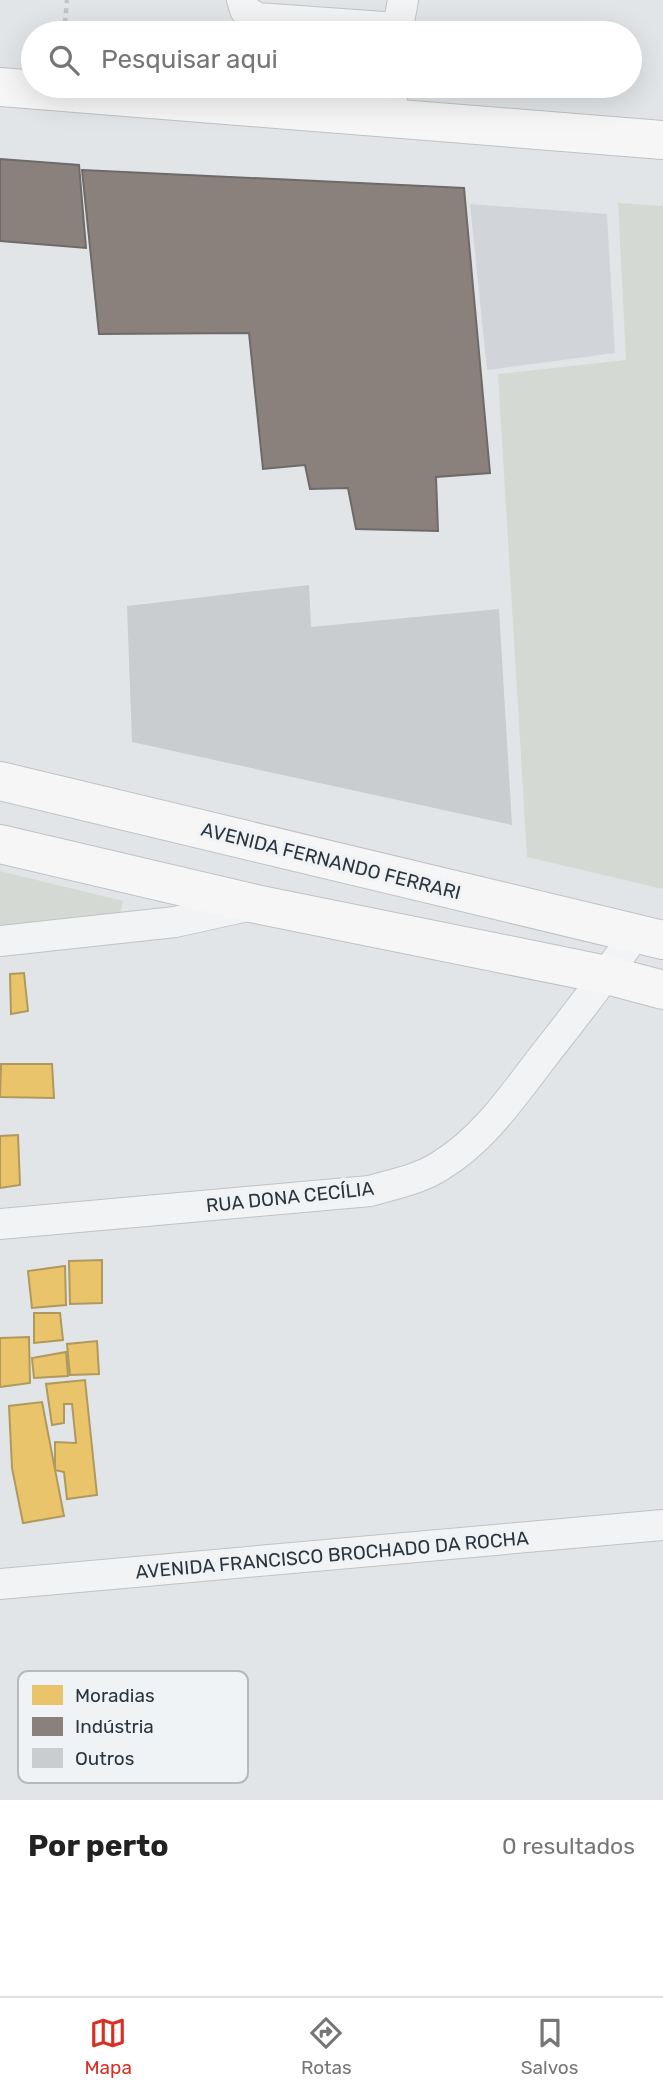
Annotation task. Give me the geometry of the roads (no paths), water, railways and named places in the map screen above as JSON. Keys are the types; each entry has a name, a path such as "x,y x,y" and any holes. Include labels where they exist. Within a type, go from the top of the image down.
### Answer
{"main road":[{"path":"0,88 21,89"},
{"path":"280,98 392,102 663,140"},
{"name":"AVENIDA FERNANDO FERRARI","path":"0,781 649,937"},
{"path":"0,844 256,904 607,975 663,990"}],"street":[{"path":"242,0 245,10 257,18 399,20"},
{"path":"0,942 174,922 256,904"},
{"name":"RUA DONA CECÍLIA","path":"0,1224 370,1191 404,1182 439,1167 470,1144 497,1116 607,975 649,937"},
{"name":"AVENIDA FRANCISCO BROCHADO DA ROCHA","path":"0,1584 663,1525"}]}
